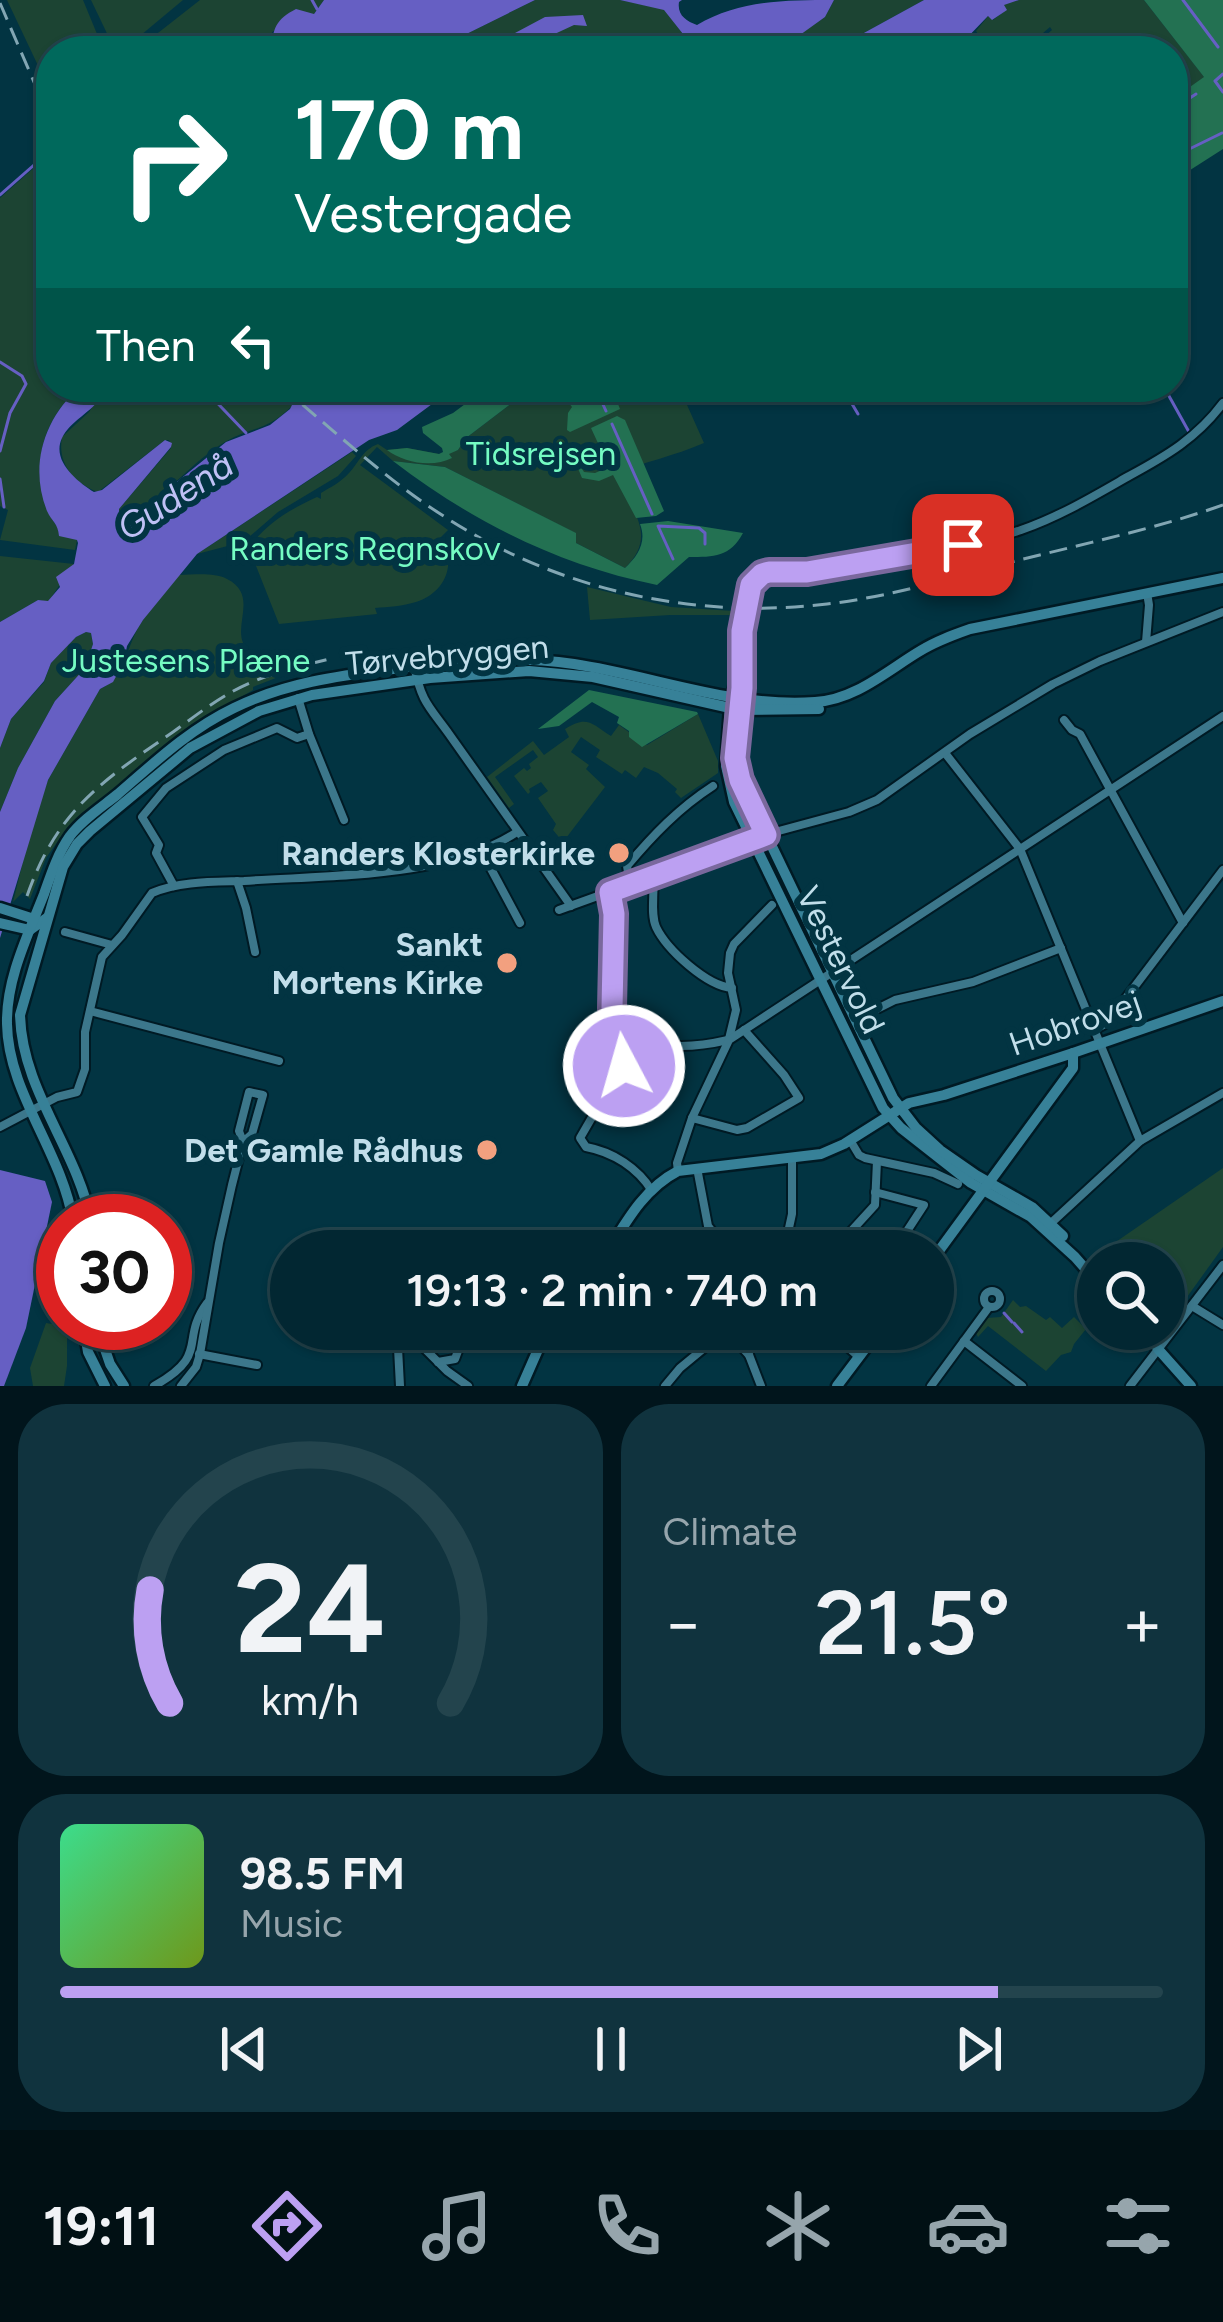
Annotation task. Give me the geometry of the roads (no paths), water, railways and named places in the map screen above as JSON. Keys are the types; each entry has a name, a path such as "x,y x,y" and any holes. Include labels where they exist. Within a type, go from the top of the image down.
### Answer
{"main road":[{"path":"735,704 800,711 840,704 958,640 1223,581"},
{"name":"Tørvebryggen","path":"38,923 62,848 72,834 199,728 248,701 294,684 490,660 571,664 735,704"},
{"name":"Tørvebryggen","path":"38,923 63,867 90,831 206,737 298,698 488,672 568,673 735,704"},
{"name":"Vestervold","path":"735,704 737,770 826,976 854,1020 898,1113"},
{"name":"Vestervold","path":"735,704 726,759 728,785 752,840 898,1113 986,1187"},
{"path":"4,909 38,923"},
{"path":"3,924 38,923"},
{"path":"38,923 20,1015 21,1035 67,1194"},
{"path":"38,923 10,988 7,1029 16,1074 80,1179 84,1194"},
{"name":"Hobrovej","path":"679,1174 821,1154 898,1113 944,1095 1222,1003"},
{"path":"954,1230 1073,1068 1073,1053"},
{"path":"620,1230 661,1180 679,1174"},
{"path":"986,1187 1025,1202 1077,1252"},
{"path":"986,1187 1031,1217 1077,1260"},
{"path":"88,1350 105,1386"},
{"path":"105,1350 124,1386"},
{"path":"522,1386 538,1350"},
{"path":"837,1386 864,1350"},
{"path":"1160,1350 1191,1386"}],"street":[{"path":"735,704 748,592 756,579 769,572 830,569 1023,530 1182,446 1223,404"},
{"path":"1146,642 1147,596"},
{"path":"559,910 878,800 1022,701 1100,661 1223,612"},
{"path":"414,666 421,698 571,906"},
{"path":"298,698 344,820"},
{"path":"610,892 615,1021 642,1040 663,1046 729,1040 1223,716"},
{"path":"1064,720 1080,734 1183,923"},
{"path":"174,886 157,853 159,845 142,817 166,788 224,750 277,728 297,738 309,734"},
{"path":"945,753 1020,849 1140,1141"},
{"path":"630,885 627,866 652,836 713,786"},
{"path":"0,1127 77,1092 85,1069 83,1043 102,957 152,893 174,886 413,867 482,852 517,832"},
{"path":"482,852 520,923"},
{"path":"1096,1029 1107,1023 1222,873"},
{"path":"653,878 654,923 661,934 714,985 732,988"},
{"path":"237,881 255,952"},
{"path":"679,1174 677,1163 692,1118 729,1040 736,1010 728,973 730,952 772,905"},
{"path":"65,932 113,946"},
{"path":"854,1020 896,1000 973,982 1061,947"},
{"path":"90,1011 279,1060"},
{"path":"692,1118 737,1130 800,1098 744,1030"},
{"path":"642,1040 580,1134 581,1142 641,1174 652,1191"},
{"path":"182,1386 196,1367 243,1142 239,1130 249,1091 263,1095 252,1134 243,1142"},
{"path":"1050,1224 1140,1141 1223,1093"},
{"path":"850,1140 859,1155 934,1173 958,1184"},
{"path":"789,1230 792,1157"},
{"path":"852,1230 875,1205 877,1161"},
{"path":"697,1168 712,1230"},
{"path":"875,1192 924,1205 908,1230"},
{"path":"1185,1315 1223,1265"},
{"path":"1192,1306 1223,1325"},
{"path":"931,1386 988,1307"},
{"path":"964,1341 1022,1386"},
{"path":"400,1386 401,1350"},
{"path":"425,1350 468,1386"},
{"path":"438,1362 455,1359 458,1350"},
{"path":"665,1386 701,1350"},
{"path":"745,1350 749,1355"},
{"path":"748,1350 761,1386"},
{"path":"851,1350 859,1357"},
{"path":"1130,1386 1157,1350"},
{"path":"196,1353 257,1365"},
{"path":"154,1386 196,1353"}],"water":[{"path":"324,0 535,0 462,36 274,36 280,21 296,9 314,14"},
{"path":"620,0 682,0 681,14 697,25 746,6 834,0 825,17 799,36 682,36 664,10"},
{"path":"924,0 1019,0 1004,5 1007,10 992,20 988,16 969,36 858,36"},
{"path":"583,15 587,26 574,25 550,36 509,36 545,17"},
{"name":"Gudenå","path":"66,402 97,402 66,432 60,447 63,463 94,492 165,440 172,443 119,509 124,519 142,510 226,442 270,425 294,402 435,402 197,554 143,620 113,682 100,689 48,780 0,938 0,812 55,701 85,668 93,644 91,633 86,632 51,663 44,681 11,719 0,748 0,622 38,600 48,601 60,587 56,577 74,564 78,543 59,536 42,494 40,460"},
{"path":"0,1170 45,1181 49,1194 36,1194 36,1280 26,1328 4,1386 0,1386"}],"waterway":[{"path":"312,0 317,9"},
{"path":"1183,0 1218,47"},
{"path":"1223,74 1215,81 1223,92"},
{"path":"1188,99 1196,94"},
{"path":"1188,150 1222,133"},
{"path":"0,195 34,165"},
{"path":"0,362 26,384 10,413 0,451"},
{"path":"216,402 246,433"},
{"path":"602,402 606,411"},
{"path":"851,402 858,414"},
{"path":"1172,402 1189,432"},
{"path":"612,424 652,514"},
{"path":"0,479 4,507"},
{"path":"673,559 658,526 699,528 705,533 705,544"},
{"path":"1004,1313 1012,1322"},
{"path":"1014,1323 1022,1332"}],"railway":[{"path":"0,3 36,87"},
{"path":"300,402 403,487 488,542 580,581 677,603 777,608 872,597 1142,530 1223,505"},
{"path":"27,896 52,841 68,819 124,766 241,687 333,658"}],"place":[{"name":"Randers Klosterkirke","path":"619,853"},
{"name":"Sankt Mortens Kirke","path":"507,963"},
{"name":"Det Gamle Rådhus","path":"487,1150"}],"park label":[{"name":"Tidsrejsen","path":"541,453"},
{"name":"Randers Regnskov","path":"365,548"},
{"name":"Justesens Plæne","path":"186,660"}]}
